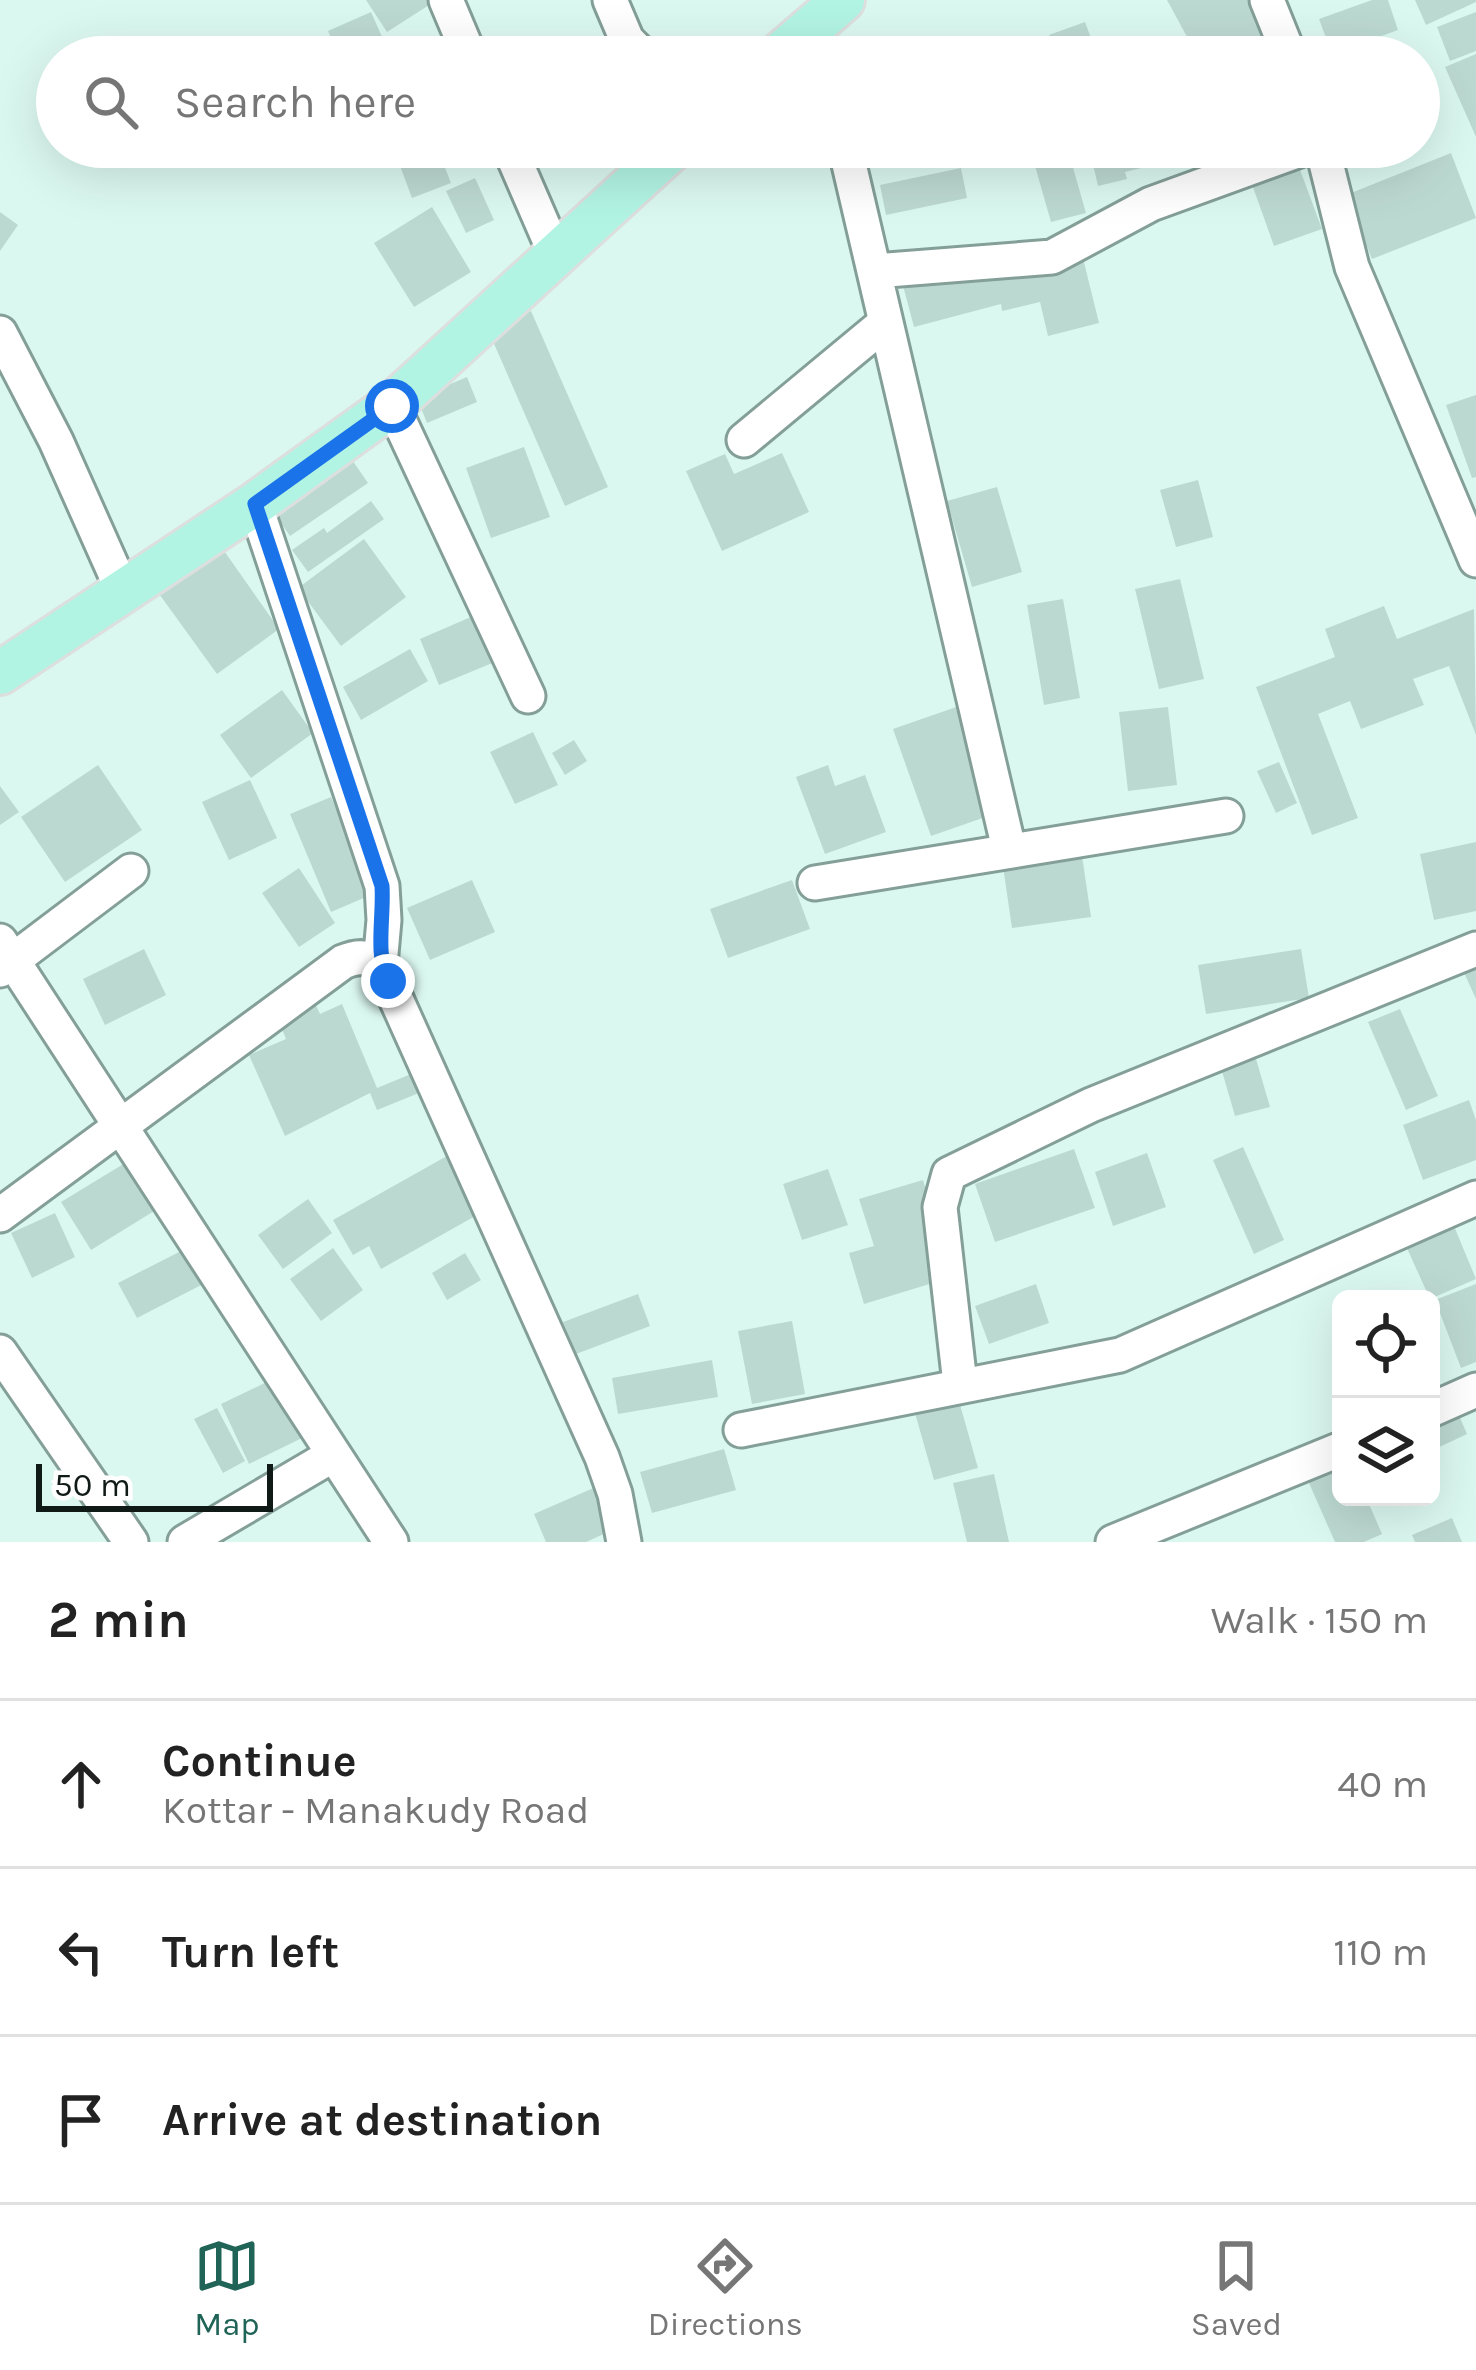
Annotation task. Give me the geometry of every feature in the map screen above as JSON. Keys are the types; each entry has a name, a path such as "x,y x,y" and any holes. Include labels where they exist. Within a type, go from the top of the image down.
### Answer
{"main road":[{"path":"0,673 255,504 392,406 650,168"}],"street":[{"path":"446,0 461,36"},
{"path":"610,0 625,36"},
{"path":"1268,0 1282,36"},
{"path":"518,168 555,253"},
{"path":"850,168 1010,849"},
{"path":"874,271 1052,256 1151,204 1250,168"},
{"path":"1327,168 1352,267 1476,560"},
{"path":"744,440 885,323"},
{"path":"0,333 56,441 122,589"},
{"path":"392,406 528,696"},
{"path":"255,504 382,886 380,964 602,1457 616,1494 624,1542"},
{"path":"815,883 1226,816"},
{"path":"130,872 4,957 391,1542"},
{"path":"960,1384 940,1208 949,1174 1091,1105 1476,949"},
{"path":"0,1215 343,962 368,957 380,964"},
{"path":"741,1430 1120,1355 1476,1198"},
{"path":"0,1352 131,1542"},
{"path":"1440,1405 1476,1390"},
{"path":"1113,1542 1332,1453"},
{"path":"185,1542 333,1455"}],"building":[{"path":"366,0 437,0 387,32"},
{"path":"1167,0 1248,0 1268,36 1187,36"},
{"path":"1372,0 1388,0 1398,30 1382,36 1325,36 1319,19"},
{"path":"1415,0 1476,0 1476,2 1426,25"},
{"path":"371,12 382,36 330,36 328,31"},
{"path":"1476,12 1476,51 1450,61 1437,27"},
{"path":"1085,22 1090,36 1049,36"},
{"path":"1476,54 1476,137 1445,67"},
{"path":"1451,153 1476,218 1372,259 1346,195 1414,168 1440,168 1440,157"},
{"path":"401,168 445,168 451,183 412,198"},
{"path":"961,168 967,198 886,215 880,185"},
{"path":"1036,168 1073,168 1086,213 1051,222"},
{"path":"1094,168 1141,168 1125,172 1127,179 1098,186"},
{"path":"1271,168 1299,168 1322,229 1274,246 1249,176"},
{"path":"475,178 494,220 466,233 446,191"},
{"path":"432,207 471,272 414,307 374,243"},
{"path":"0,212 18,225 0,251"},
{"path":"1078,238 1099,323 1048,336 1040,302 1002,311 1001,304 914,327 902,282"},
{"path":"531,311 608,487 565,506 488,330"},
{"path":"467,377 477,402 427,423 417,398"},
{"path":"1476,395 1476,477 1472,478 1446,405"},
{"path":"524,447 550,517 491,538 466,468"},
{"path":"346,451 368,483 290,536 268,504"},
{"path":"782,453 809,512 722,551 686,471 725,454 734,474"},
{"path":"1198,480 1213,537 1176,547 1160,490"},
{"path":"997,487 1022,572 972,587 947,501"},
{"path":"371,501 384,519 308,572 292,550 324,528 327,533"},
{"path":"364,539 406,597 341,646 298,588"},
{"path":"220,545 279,629 217,674 157,591"},
{"path":"1180,579 1204,679 1159,689 1135,589"},
{"path":"1063,599 1080,698 1044,705 1027,605"},
{"path":"1384,606 1397,639 1474,609 1476,735 1449,666 1413,679 1424,705 1361,729 1350,701 1318,714 1358,818 1312,835 1256,687 1335,657 1325,629"},
{"path":"487,610 507,657 439,685 420,639"},
{"path":"410,649 428,681 361,720 343,687"},
{"path":"282,690 313,733 251,778 220,735"},
{"path":"959,706 997,813 931,836 893,729"},
{"path":"1168,707 1177,785 1128,791 1119,712"},
{"path":"533,732 558,785 515,804 490,752"},
{"path":"574,740 587,761 565,775 552,753"},
{"path":"1279,762 1297,803 1276,813 1257,771"},
{"path":"98,765 142,830 65,882 21,817"},
{"path":"828,765 835,786 865,775 886,832 825,854 796,777"},
{"path":"250,780 277,838 229,860 202,802"},
{"path":"0,786 19,812 0,825"},
{"path":"331,797 373,894 331,912 290,814"},
{"path":"1079,835 1091,917 1012,928 1000,846"},
{"path":"1476,842 1476,911 1434,920 1420,854"},
{"path":"299,868 335,923 299,947 262,893"},
{"path":"472,880 495,932 430,960 407,908"},
{"path":"792,880 810,929 728,958 710,909"},
{"path":"144,949 166,995 105,1025 83,979"},
{"path":"1301,949 1309,998 1206,1014 1198,965"},
{"path":"1476,959 1476,999 1461,966"},
{"path":"314,1001 320,1014 342,1004 377,1088 411,1074 419,1093 377,1110 370,1093 285,1136 249,1055 286,1039 277,1017"},
{"path":"1400,1009 1438,1096 1406,1110 1368,1022"},
{"path":"1252,1045 1270,1107 1235,1116 1217,1054"},
{"path":"1469,1100 1476,1120 1476,1160 1423,1180 1403,1125"},
{"path":"1243,1147 1284,1240 1254,1254 1213,1160"},
{"path":"1074,1149 1095,1208 995,1242 975,1184"},
{"path":"454,1152 486,1210 381,1269 369,1246 353,1255 333,1220"},
{"path":"1147,1153 1166,1207 1113,1226 1095,1172"},
{"path":"130,1160 159,1208 91,1250 61,1202"},
{"path":"828,1169 848,1225 802,1240 783,1184"},
{"path":"923,1180 946,1279 864,1304 849,1253 874,1246 859,1199"},
{"path":"308,1199 332,1233 283,1269 258,1235"},
{"path":"55,1213 75,1257 32,1278 11,1233"},
{"path":"1449,1214 1476,1279 1440,1295 1440,1290 1426,1290 1401,1235"},
{"path":"191,1246 209,1281 137,1318 118,1283"},
{"path":"333,1248 363,1290 321,1321 290,1279"},
{"path":"465,1253 481,1280 447,1300 432,1273"},
{"path":"1036,1284 1049,1323 989,1344 975,1306"},
{"path":"1476,1284 1476,1362 1461,1368 1440,1313 1440,1298"},
{"path":"638,1294 650,1326 576,1354 563,1322"},
{"path":"792,1321 805,1394 752,1404 738,1331"},
{"path":"712,1360 718,1397 618,1414 612,1378"},
{"path":"273,1379 302,1438 249,1464 221,1404"},
{"path":"957,1394 978,1468 934,1480 913,1406"},
{"path":"1455,1406 1467,1434 1440,1447 1440,1413"},
{"path":"217,1408 245,1461 223,1473 194,1419"},
{"path":"724,1449 736,1490 652,1513 640,1472"},
{"path":"1332,1463 1332,1506 1370,1506 1382,1534 1364,1542 1335,1542 1305,1474"},
{"path":"994,1474 1009,1542 967,1542 953,1483"},
{"path":"598,1486 617,1528 586,1542 546,1542 534,1514"},
{"path":"1452,1518 1462,1542 1415,1542 1412,1535"}],"route":[{"path":"388,981 380,964 382,886 255,504 392,406"}]}
